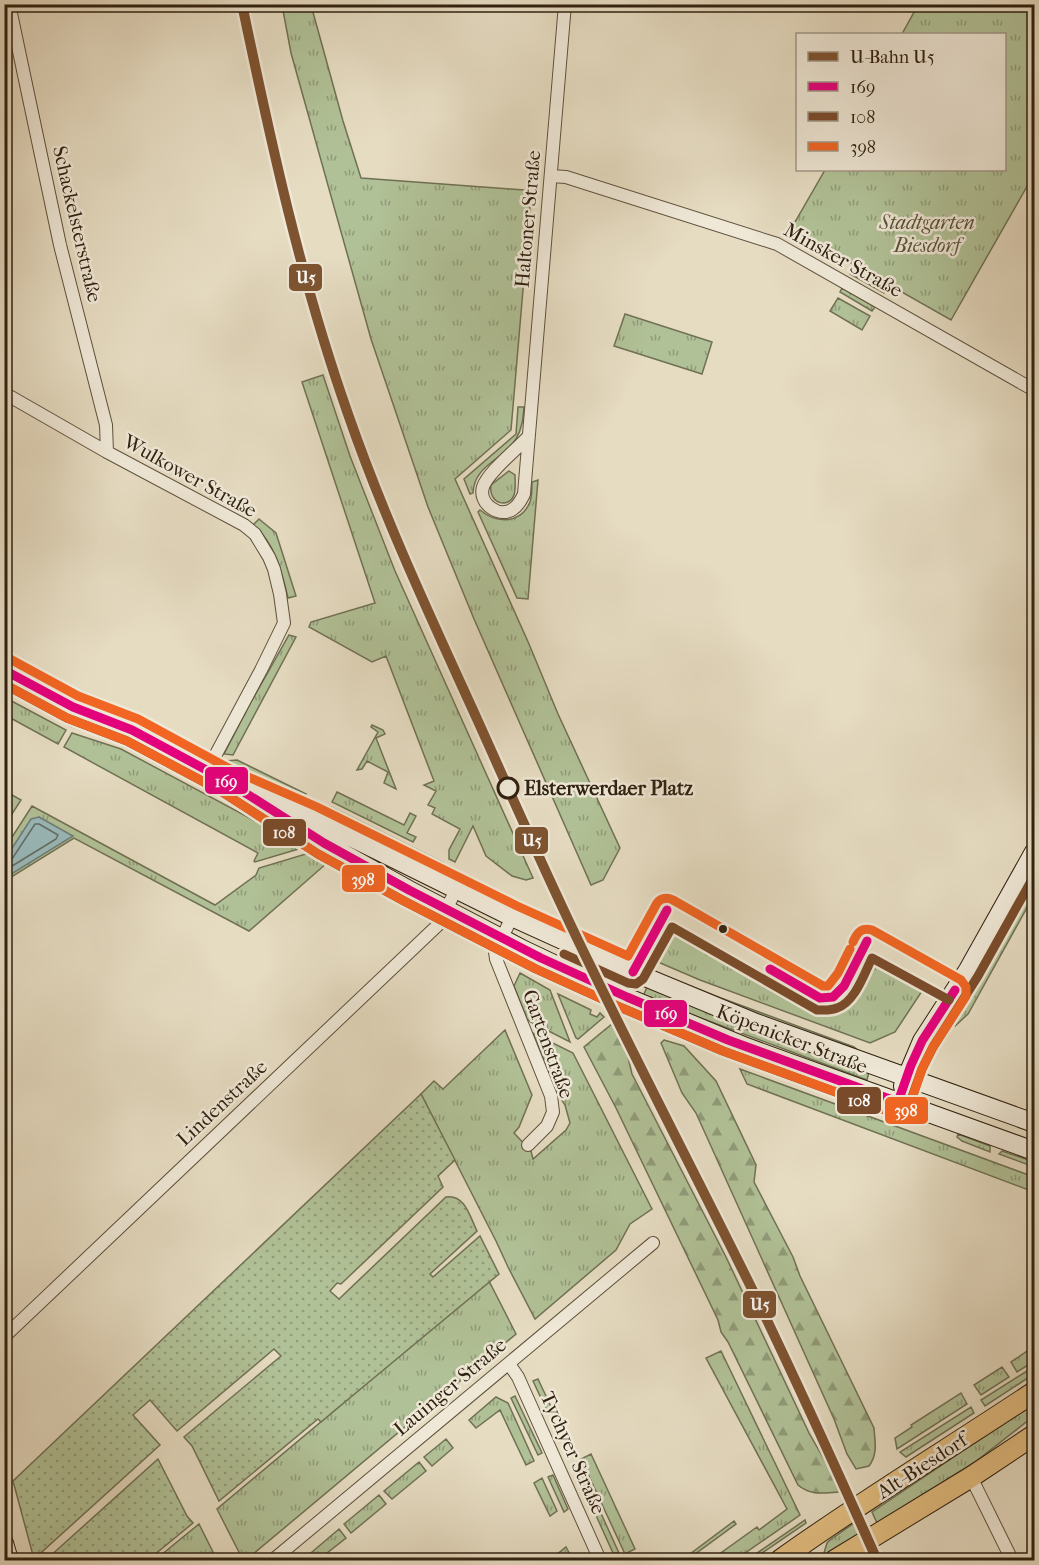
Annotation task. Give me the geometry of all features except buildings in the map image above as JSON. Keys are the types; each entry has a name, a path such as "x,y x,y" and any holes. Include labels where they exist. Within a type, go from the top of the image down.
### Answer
{"main road":[{"name":"Köpenicker Straße","path":"4,670 73,707 132,730 225,780 332,827 512,917 633,972 756,1023 1035,1123"},
{"name":"Köpenicker Straße","path":"225,780 324,843 446,909 602,987 728,1040 1035,1151"},
{"path":"898,1102 922,1041 968,970 1035,852"},
{"name":"Alt-Biesdorf","path":"780,1560 890,1485 1035,1392"},
{"name":"Alt-Biesdorf","path":"835,1560 1035,1435"},
{"path":"4,1543 9,1560"}],"street":[{"name":"Schackelsterstraße","path":"9,4 60,246 106,425 107,452"},
{"name":"Haltoner Straße","path":"528,437 493,472 484,485 482,495 492,509 502,512 511,511 524,494 565,4"},
{"name":"Minsker Straße","path":"551,176 566,177 777,244 1035,390"},
{"name":"Wulkower Straße","path":"4,393 107,452 244,525 255,534 264,547 274,569 284,623 207,771"},
{"name":"Lindenstraße","path":"4,1336 438,925 456,890"},
{"name":"Gartenstraße","path":"512,917 495,952 496,959 550,1096 553,1113 547,1126 528,1145"},
{"name":"Lauinger Straße","path":"273,1560 653,1243"},
{"name":"Tychyer Straße","path":"508,1364 518,1377 600,1560"},
{"path":"971,1477 1012,1560"}],"green space":[{"path":"282,5 311,5 361,178 524,190 531,196 511,430 455,479 558,714 620,848 603,880 591,885 474,619 428,507 371,339 291,53"},
{"name":"Stadtgarten Biesdorf","path":"918,5 1034,5 1034,174 951,320 791,229 824,171 1006,171 1006,33 903,33"},
{"path":"852,269 886,288 884,293 850,274"},
{"path":"842,288 875,307 872,311 840,292"},
{"path":"838,298 870,316 862,330 830,311"},
{"path":"625,314 712,342 702,374 614,346"},
{"path":"323,375 350,456 395,571 533,878 526,880 512,876 486,856 473,826 455,862 449,859 449,850 460,829 432,814 435,808 428,805 436,791 424,785 434,781 386,656 372,662 309,627 311,622 375,603 302,382"},
{"path":"518,407 524,407 521,428 516,439 478,476 473,493 470,494 464,479 516,434"},
{"path":"509,471 515,475 514,495 504,503 493,497 491,485"},
{"path":"538,480 528,599 517,598 478,512 480,510 494,518 508,520 515,518 526,509 531,500 532,482"},
{"path":"259,519 276,533 296,596 288,598 272,549 261,532 253,525"},
{"path":"289,635 296,637 233,755 224,754 251,702"},
{"path":"5,687 64,720 119,740 172,768 170,771 114,741 70,726 5,691"},
{"path":"4,697 66,730 58,744 5,715"},
{"path":"372,725 383,730 385,734 376,738 396,789 384,783 388,772 367,761 362,769 357,770 378,732 371,727"},
{"path":"72,733 121,749 302,848 255,862 258,853 64,747"},
{"path":"237,760 306,794 301,799 225,761"},
{"path":"5,791 21,800 5,825"},
{"path":"337,792 404,825 410,813 416,816 407,833 416,837 413,842 332,802"},
{"path":"32,806 215,905 256,875 259,868 309,853 327,863 249,931 74,838 5,881 5,848"},
{"path":"331,807 444,863 429,861 331,813"},
{"path":"1034,880 1034,895 968,1014 955,1026 953,1025"},
{"path":"672,929 685,932 821,1010 831,1010 840,1006 862,968 873,959 882,959 917,978 924,988 895,1032 870,1043 700,980 651,959 657,941"},
{"path":"520,973 550,990 570,1042 527,1019 514,986"},
{"path":"658,973 854,1047 858,1050 760,1016"},
{"path":"647,987 869,1072 867,1080 693,1015 658,1006 642,999"},
{"path":"558,994 591,1010 590,1014 597,1017 600,1013 604,1017 578,1039 576,1038"},
{"path":"612,1024 628,1057 632,1074 726,1257 839,1492 812,1492 798,1485 721,1332 718,1320 616,1108 584,1047"},
{"path":"505,1030 532,1095 519,1127 514,1133 531,1151 533,1159 566,1130 570,1123 565,1105 557,1093 533,1033 573,1053 652,1209 630,1224 616,1250 535,1319 421,1094 434,1081 443,1089"},
{"path":"664,1040 684,1046 716,1081 756,1165 754,1182 793,1257 800,1276 874,1428 875,1452 869,1466 856,1469 847,1454 834,1419 696,1113 682,1093 661,1043"},
{"path":"737,1054 842,1093 832,1094 738,1058"},
{"path":"740,1069 1034,1177 1034,1192 747,1084"},
{"path":"421,1094 455,1160 438,1176 443,1187 341,1284 337,1283 330,1291 339,1299 446,1197 458,1199 462,1203 477,1231 430,1274 433,1277 480,1236 499,1274 321,1422 318,1419 219,1501 192,1446 184,1437 281,1356 274,1349 177,1431 150,1400 133,1415 160,1445 34,1559 13,1481"},
{"path":"958,1134 990,1146 990,1152 962,1141 957,1137"},
{"path":"1002,1151 1034,1162 1034,1167 999,1154"},
{"path":"489,1281 516,1334 246,1560 243,1560 217,1509"},
{"path":"1033,1347 1034,1362 1017,1372 1011,1362"},
{"path":"721,1351 800,1515 735,1560 711,1560 757,1527 759,1530 787,1509 706,1358"},
{"path":"1002,1367 1009,1377 981,1395 974,1385"},
{"path":"1033,1370 1034,1374 985,1406 981,1400 1027,1371"},
{"path":"538,1379 553,1411 548,1413 533,1381"},
{"path":"961,1393 967,1404 897,1449 895,1438"},
{"path":"515,1396 542,1453 538,1455 511,1398"},
{"path":"496,1397 508,1403 534,1461 526,1465 500,1410 476,1428 469,1420"},
{"path":"1034,1403 1034,1416 975,1462 877,1523 872,1512"},
{"path":"971,1407 974,1413 906,1457 900,1452"},
{"path":"446,1439 453,1448 432,1466 424,1457"},
{"path":"591,1454 635,1549 625,1554 581,1459"},
{"path":"158,1459 187,1516 193,1523 148,1560 35,1560 44,1553 48,1558"},
{"path":"419,1462 426,1471 392,1499 384,1491"},
{"path":"577,1463 593,1497 589,1500 574,1468"},
{"path":"553,1475 568,1509 564,1512 548,1477"},
{"path":"542,1478 557,1511 550,1516 534,1483"},
{"path":"379,1495 386,1504 351,1533 344,1524"},
{"path":"599,1509 619,1553 613,1553 594,1511"},
{"path":"805,1520 806,1523 752,1560 747,1560"},
{"path":"734,1521 736,1524 687,1560 682,1560"},
{"path":"854,1523 860,1536 827,1555 824,1553 830,1540"},
{"path":"199,1524 217,1560 155,1560"},
{"path":"339,1529 346,1538 318,1560 305,1558"},
{"path":"566,1547 573,1560 550,1560"}],"water":[{"path":"39,817 73,836 5,878 5,859 31,819"}],"metro line":[{"name":"U5","path":"242,4 301,262 331,364 377,491 425,606 561,904 753,1291 877,1560"}],"transit line":[{"name":"398","path":"10,659 78,696 138,719 230,769 317,807 517,906 628,956 657,903 666,898 823,986 828,986 838,973 850,949"},
{"name":"169","path":"4,670 73,707 132,730 225,780 324,843 541,958 728,1040 898,1102"},
{"name":"108","path":"4,684 67,718 127,741 219,790 318,854 536,969 723,1051 896,1114 903,1113 908,1108 922,1069 933,1047 978,976 1034,876"},
{"name":"398","path":"4,684 67,718 127,741 219,790 318,854 536,969 723,1051 900,1114 909,1107 922,1069 933,1047 966,996 966,987 961,980 872,930 865,929 860,932 853,942"},
{"name":"169","path":"633,972 667,910"},
{"name":"108","path":"564,954 628,983 636,984 643,979 672,927 817,1010 834,1009 849,1000 872,958 949,1000"},
{"name":"169","path":"770,969 820,998 833,997 844,986 867,941"},
{"name":"169","path":"898,1102 922,1041 955,990"}],"place":[{"name":"Elsterwerdaer Platz","path":"508,788"}]}
